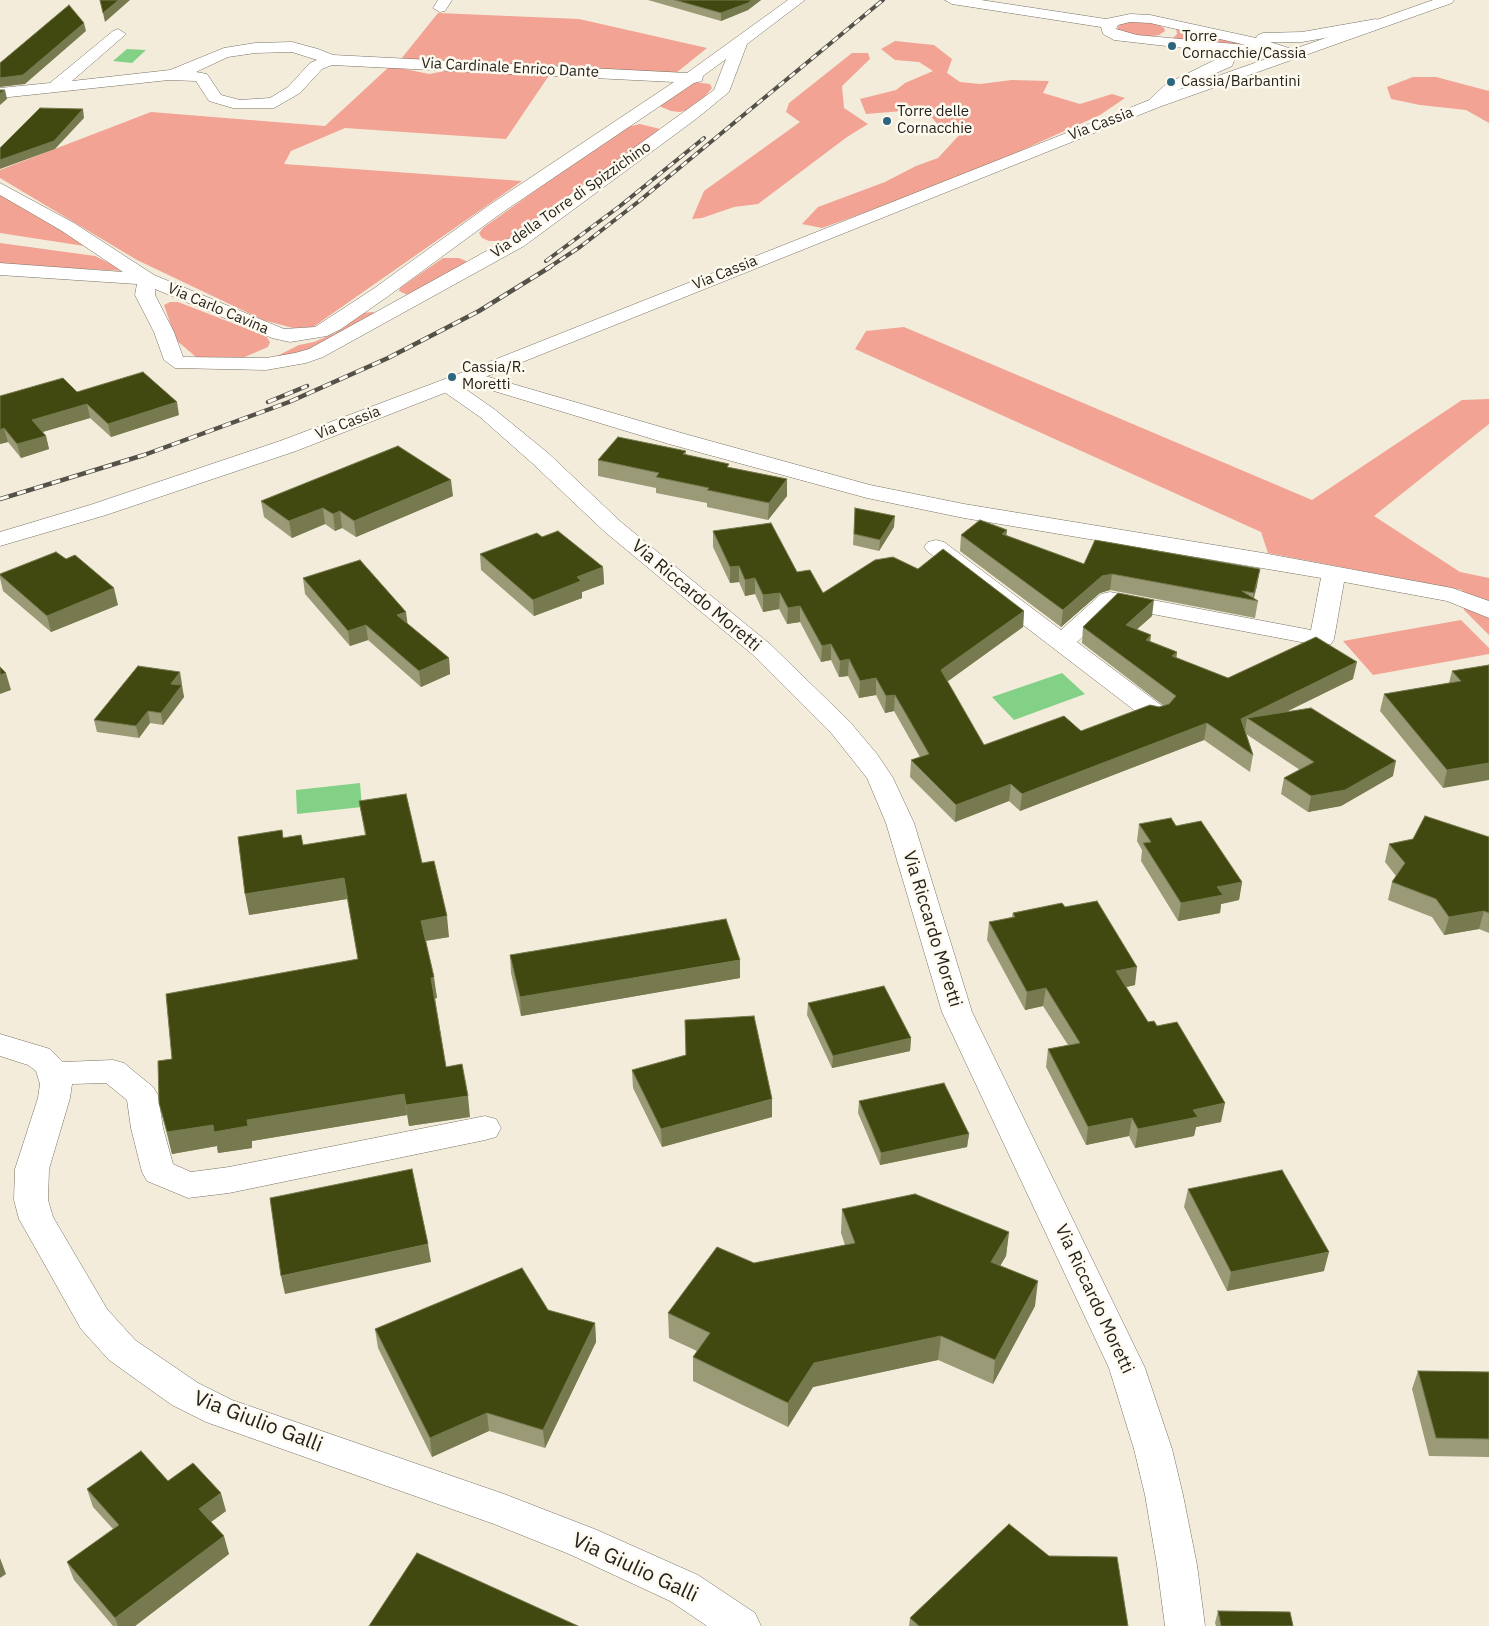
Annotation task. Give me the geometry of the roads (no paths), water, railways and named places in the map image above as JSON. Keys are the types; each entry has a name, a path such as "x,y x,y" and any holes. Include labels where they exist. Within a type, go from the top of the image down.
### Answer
{"street":[{"name":"Via della Torre di Spizzichino","path":"290,336 320,332 380,294 451,242 690,78 798,0"},
{"path":"952,0 1109,24 1130,18 1160,21 1231,36 1293,54"},
{"name":"Via Cassia","path":"0,539 98,510 274,451 458,381 1153,104 1447,0"},
{"path":"1137,40 1157,39 1170,35 1171,28 1160,21"},
{"path":"1109,24 1107,27 1112,34 1137,40 1293,54"},
{"path":"1231,36 1295,37 1376,24"},
{"path":"52,89 118,34"},
{"name":"Via della Torre di Spizzichino","path":"147,279 145,295 164,332 174,360 182,364 255,365 290,361 316,353 499,253 536,229 721,92 741,40"},
{"path":"1153,104 1172,87 1218,68 1227,61 1227,56 1221,52 1192,45"},
{"name":"Via Cardinale Enrico Dante","path":"169,75 196,67 224,53 256,48 292,47 313,52 330,60 710,78 724,83"},
{"path":"0,93 52,89 169,75 202,77 215,98 239,105 274,103 294,90 316,66 330,60"},
{"path":"635,114 681,122"},
{"path":"0,188 68,227 147,279"},
{"path":"451,242 499,253"},
{"path":"0,268 147,279"},
{"name":"Via Carlo Cavina","path":"147,279 265,329 290,336"},
{"path":"380,294 408,304"},
{"path":"255,365 290,336"},
{"path":"458,381 876,494 964,511 1334,573 1452,595 1473,602 1489,611"},
{"name":"Via Riccardo Moretti","path":"458,381 487,413 540,458 613,527 761,649 841,728 868,760 880,778 900,822 957,1012 1127,1368 1151,1440 1164,1495 1177,1565 1185,1626"},
{"path":"936,547 1156,714"},
{"path":"1062,643 1110,600 1322,639 1334,573"},
{"path":"0,1045 39,1058 48,1064 53,1074 113,1071 142,1094 147,1128 159,1172 188,1185 229,1180 485,1128"},
{"name":"Via Giulio Galli","path":"53,1074 56,1084 54,1098 32,1169 31,1200 36,1219 94,1319 122,1350 177,1389 219,1411 504,1510 583,1542 684,1588 741,1626"}],"railway":[{"path":"548,268 580,247 638,202 883,0"},
{"path":"546,261 620,206 704,138"},
{"path":"0,499 144,455 289,402 388,358 479,311 550,267"},
{"path":"268,402 307,386"}],"place":[{"name":"Torre Cornacchie/Cassia","path":"1172,46"},
{"name":"Cassia/Barbantini","path":"1171,82"},
{"name":"Torre delle Cornacchie","path":"887,121"},
{"name":"Cassia/R. Moretti","path":"452,377"}]}
